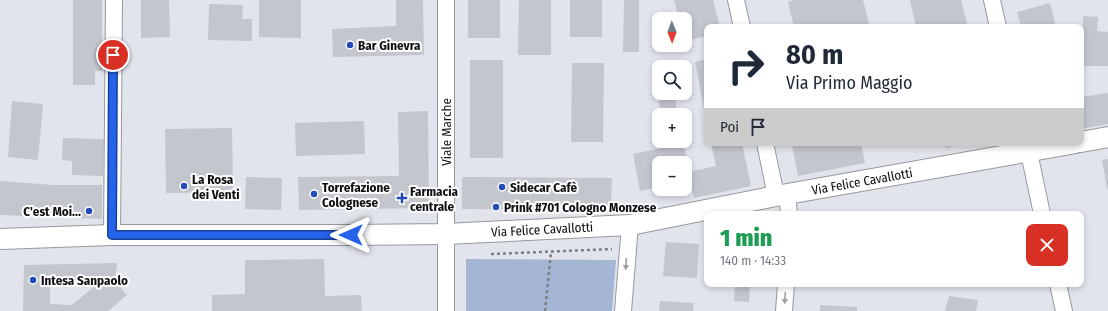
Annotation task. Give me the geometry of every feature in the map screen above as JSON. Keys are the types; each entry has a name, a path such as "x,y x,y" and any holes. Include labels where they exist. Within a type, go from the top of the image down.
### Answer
{"street":[{"path":"112,235 114,0"},
{"name":"Viale Marche","path":"446,0 446,311"},
{"path":"736,0 741,24"},
{"path":"992,0 997,24"},
{"path":"1084,142 1108,138"},
{"path":"766,146 788,211"},
{"name":"Via Felice Cavallotti","path":"0,239 112,235 446,234 630,225 1028,147 1040,146"},
{"path":"1028,147 1041,211"},
{"path":"623,311 630,225"},
{"path":"784,311 786,287"},
{"path":"1059,287 1064,311"}],"path":[{"path":"545,311 551,252"}],"shaded area":[{"path":"466,259 616,260 612,311 466,311"}],"building":[{"path":"73,0 102,0 102,71 95,71 95,85 73,85"},
{"path":"141,0 169,0 170,37 141,38"},
{"path":"259,0 301,0 301,38 259,37"},
{"path":"396,0 423,0 424,55 333,57 332,29 396,26"},
{"path":"468,0 500,0 500,38 468,38"},
{"path":"519,0 551,0 551,55 518,55"},
{"path":"570,0 602,0 602,37 570,37"},
{"path":"624,0 639,0 639,52 623,52"},
{"path":"674,0 713,0 719,24 704,24 704,37 692,39 692,12 677,12"},
{"path":"795,0 863,0 869,24 793,24 788,2"},
{"path":"910,0 961,0 967,24 915,24"},
{"path":"1050,3 1055,24 1020,24 1017,12"},
{"path":"209,4 243,5 242,19 252,19 252,41 208,40"},
{"path":"1083,16 1098,17 1097,31 1108,32 1108,66 1084,66"},
{"path":"470,60 503,60 503,158 470,158"},
{"path":"704,60 704,109 695,62"},
{"path":"572,63 604,63 603,142 571,142"},
{"path":"1108,93 1108,124 1084,128 1084,97"},
{"path":"659,100 675,100 677,108 660,108"},
{"path":"12,101 43,104 38,160 8,157"},
{"path":"428,111 429,208 299,210 298,177 399,176 398,112"},
{"path":"364,121 365,154 296,156 295,123"},
{"path":"232,128 233,192 166,193 165,129"},
{"path":"63,138 104,139 103,176 72,175 72,161 62,160"},
{"path":"712,146 743,146 751,186 694,198 692,190 692,171 716,166"},
{"path":"792,146 862,146 865,163 798,176"},
{"path":"661,148 684,148 686,156 652,156 652,188 640,191 633,154"},
{"path":"1108,159 1108,189 1107,189 1102,160"},
{"path":"246,177 282,178 281,210 245,209"},
{"path":"462,177 612,178 611,204 569,210 462,209"},
{"path":"0,181 54,185 102,185 102,219 0,215"},
{"path":"666,242 699,244 697,278 663,276"},
{"path":"324,259 325,296 361,295 362,311 212,311 212,295 245,294 245,260"},
{"path":"117,263 115,281 127,295 108,311 23,311 24,265","holes":["50,284 97,284 72,305 50,304"]},
{"path":"735,287 750,287 749,302 734,301"},
{"path":"949,296 978,300 976,311 945,311"},
{"path":"660,301 694,303 693,311 659,311"},
{"path":"820,305 857,307 857,311 820,311"}],"place":[{"name":"Bar Ginevra","path":"350,45"},
{"name":"La Rosa dei Venti","path":"184,186"},
{"name":"Sidecar Cafè","path":"502,187"},
{"name":"Torrefazione Colognese","path":"314,194"},
{"name":"Farmacia centrale","path":"402,198"},
{"name":"Prink #701 Cologno Monzese","path":"496,207"},
{"name":"C'est Moi...","path":"89,211"},
{"name":"Intesa Sanpaolo","path":"33,280"}],"route":[{"path":"113,55 112,235 351,235"}]}
